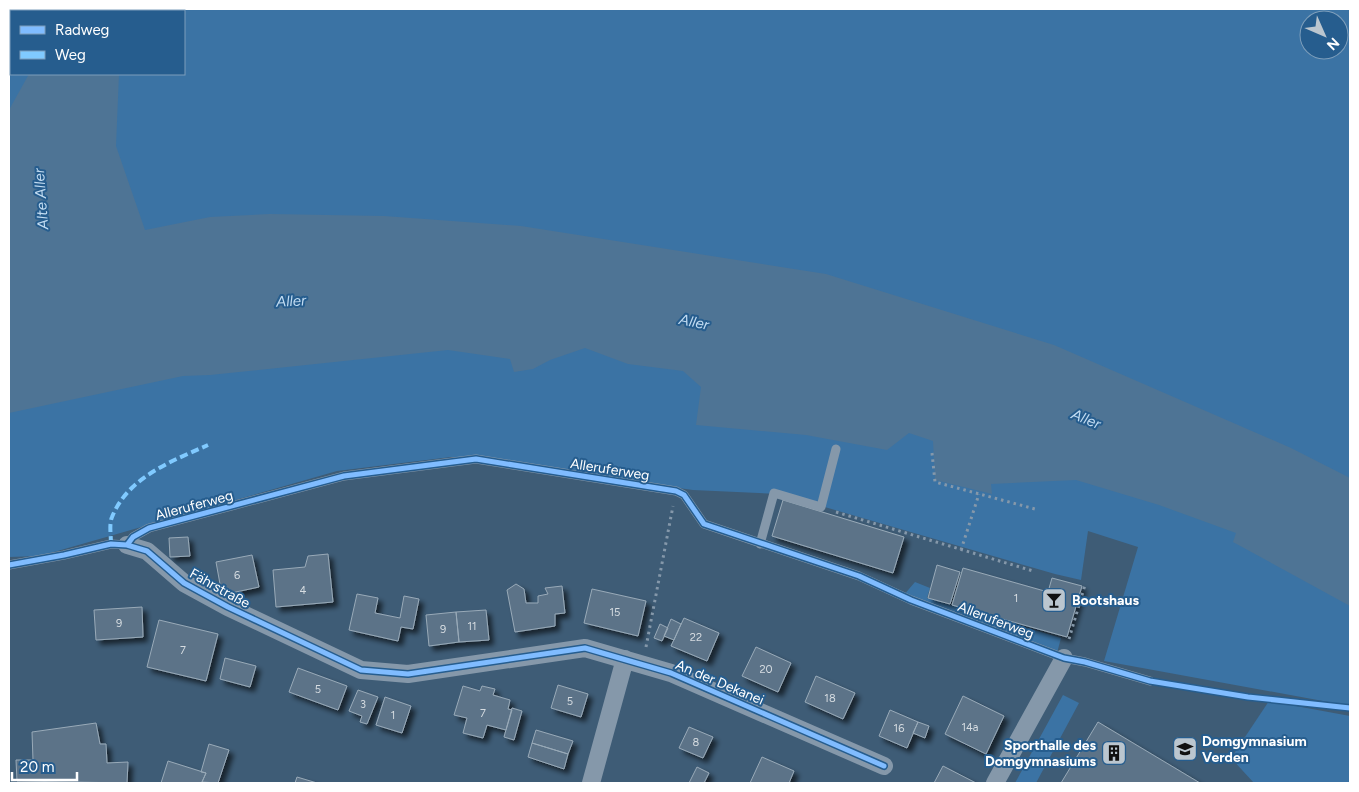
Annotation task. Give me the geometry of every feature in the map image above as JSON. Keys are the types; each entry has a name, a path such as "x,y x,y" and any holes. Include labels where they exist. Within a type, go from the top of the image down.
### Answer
{"street":[{"name":"Fährstraße","path":"127,545 147,552 184,583 228,607 361,670"},
{"name":"An der Dekanei","path":"361,670 408,674 585,648 671,673 884,766"},
{"path":"995,783 1064,658"},
{"path":"597,781 625,659"}],"lane":[{"path":"760,544 774,493 820,507 836,449"},
{"name":"Alleruferweg","path":"127,545 133,536 149,528 344,476 476,459 676,491 684,495 704,524 859,576 911,600 1064,658 1150,681"},
{"name":"Fährstraße","path":"9,565 111,544 127,545"}],"path":[{"path":"932,453 934,482 1035,509"},
{"path":"643,664 676,491"},
{"path":"961,550 979,494"},
{"path":"820,507 1034,571"},
{"path":"1064,658 1085,584"}],"shaded area":[{"path":"9,9 1350,9 1350,706 1104,661 1138,547 1088,531 1081,580 780,494 693,490 451,457 337,471 40,556 9,557"},
{"path":"915,582 930,588 927,598 1061,638 1057,653 903,596"},
{"path":"1063,695 1079,703 1036,783 1015,783"},
{"path":"1269,701 1350,716 1350,783 1254,783 1231,758"}],"water":[{"path":"28,75 119,75 116,146 145,230 210,217 270,214 384,216 521,226 826,274 1054,345 1291,448 1350,478 1350,606 1233,542 1236,533 1159,505 1076,480 991,484 992,494 935,480 933,441 909,433 887,450 806,435 696,425 701,387 683,371 628,364 585,348 550,360 533,369 514,372 510,359 448,350 210,375 183,376 9,413 9,110"}],"building":[{"path":"783,500 904,537 893,573 772,536"},
{"path":"188,537 190,556 170,557 169,538"},
{"path":"328,554 333,602 276,607 273,570 305,567 308,556"},
{"path":"252,555 259,587 222,595 216,562"},
{"path":"937,565 960,572 950,604 928,598"},
{"path":"963,568 1048,592 1052,578 1082,586 1067,637 952,605"},
{"path":"516,584 524,589 526,603 538,603 538,596 548,594 545,588 562,586 565,613 555,614 555,626 515,632 507,590"},
{"path":"592,589 646,601 638,636 584,623"},
{"path":"357,594 378,598 375,613 400,618 404,596 419,599 413,629 401,627 398,641 349,630"},
{"path":"142,607 143,637 96,640 94,610"},
{"path":"486,610 489,640 459,642 456,612"},
{"path":"456,612 459,642 429,646 426,615"},
{"path":"684,618 719,633 707,661 671,646"},
{"path":"671,619 681,624 674,640 664,636"},
{"path":"159,620 218,634 206,681 147,667"},
{"path":"660,624 668,628 662,641 654,638"},
{"path":"756,647 791,663 778,692 742,676"},
{"path":"225,658 256,666 250,687 220,679"},
{"path":"298,668 347,686 338,710 289,692"},
{"path":"816,676 855,693 843,719 805,702"},
{"path":"558,685 588,694 581,717 551,708"},
{"path":"463,686 480,691 482,686 495,689 493,695 510,700 508,709 512,710 506,730 487,725 483,738 463,733 467,718 454,715"},
{"path":"358,690 378,697 367,724 360,722 362,716 349,711"},
{"path":"963,696 1004,716 986,754 945,734"},
{"path":"385,697 411,706 402,733 376,725"},
{"path":"512,708 522,711 514,740 504,737"},
{"path":"890,710 918,722 907,748 879,736"},
{"path":"918,722 929,726 925,738 913,733"},
{"name":"Sporthalle des Domgymnasiums","path":"1098,722 1200,783 1061,783"},
{"path":"96,723 100,744 106,744 107,763 128,762 127,783 17,781 16,760 33,760 32,732"},
{"path":"689,727 713,737 703,758 679,748"},
{"path":"536,730 573,741 568,754 532,743"},
{"path":"532,743 568,754 564,769 528,757"},
{"path":"209,744 229,750 218,783 202,782 206,773 201,772"},
{"path":"762,757 794,771 789,783 750,783"},
{"path":"168,761 206,773 202,782 205,783 161,783"},
{"path":"943,766 976,783 934,783"},
{"path":"697,767 709,773 704,783 689,783"},
{"path":"297,777 317,783 295,783"}],"marked path":[{"path":"111,544 110,527 112,517 119,503 129,491 152,472 208,445"}],"cycle path":[{"path":"127,545 133,537 149,528 344,476 476,459 676,491 684,495 704,524 859,576 911,600 1064,658 1085,662 1150,681 1248,697 1350,708"},
{"path":"9,565 111,544 127,545 147,551 184,583 228,607 361,670 408,674 585,648 671,673 884,766"}],"place":[{"name":"Bootshaus","path":"1054,600"},
{"name":"Domgymnasium Verden","path":"1185,749"},
{"name":"Sporthalle des Domgymnasiums","path":"1114,753"}],"water label":[{"name":"Alte Aller","path":"41,199"},
{"name":"Aller","path":"291,301"},
{"name":"Aller","path":"694,322"},
{"name":"Aller","path":"1086,419"}]}
